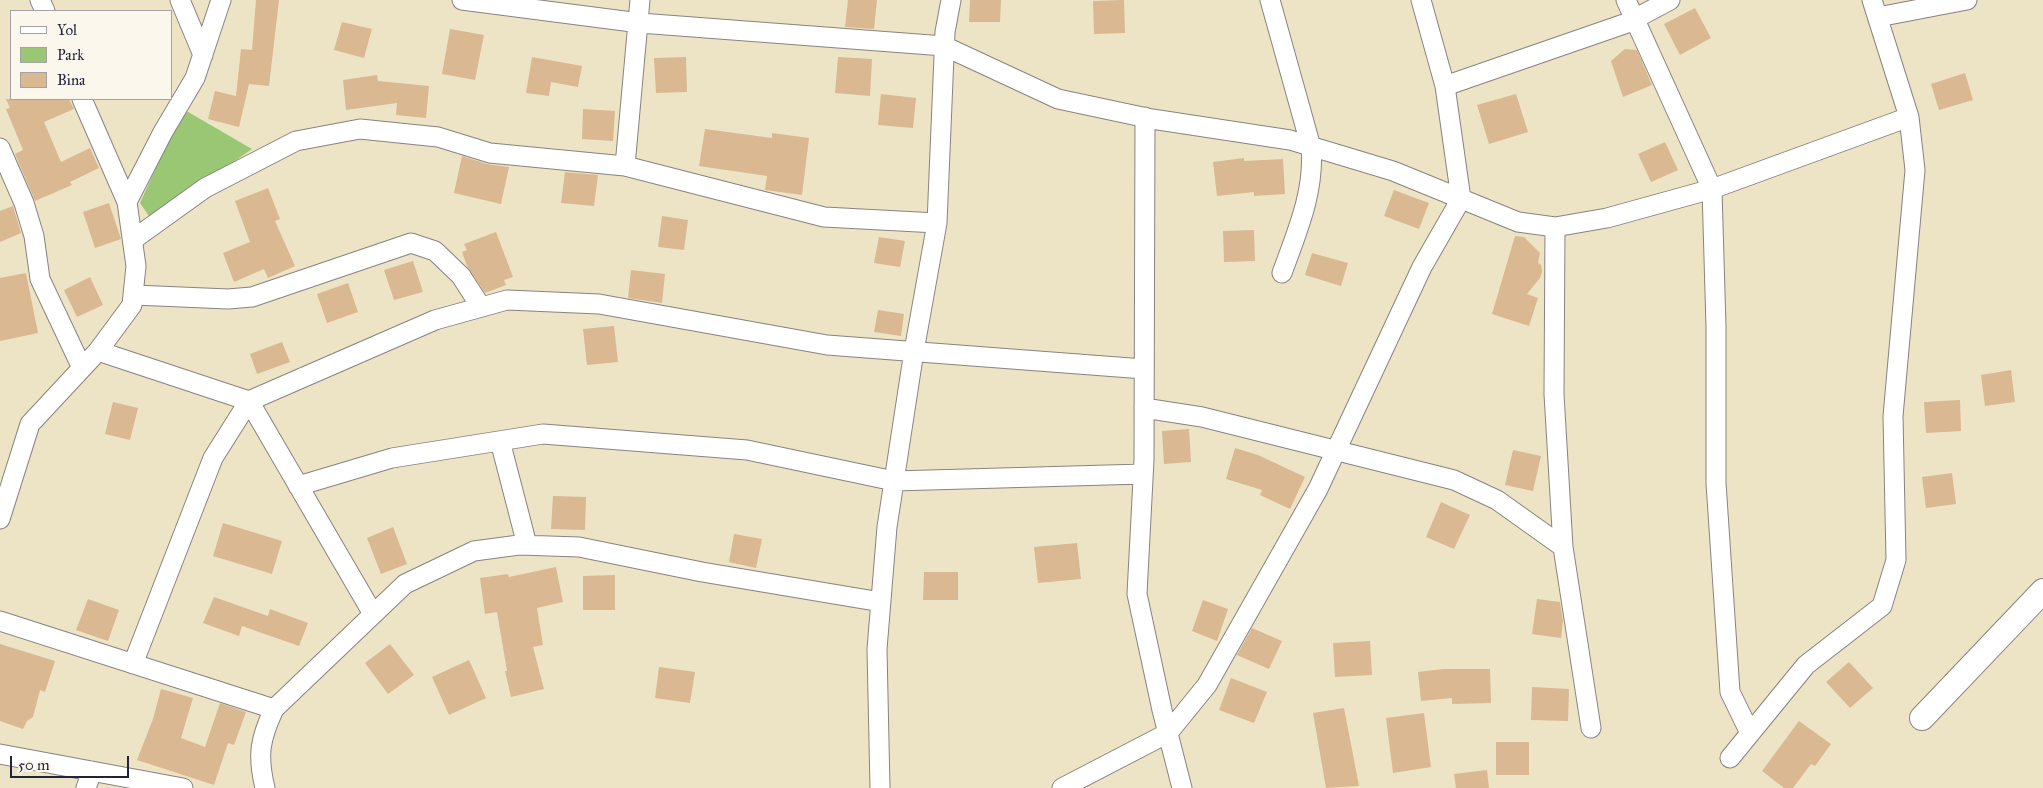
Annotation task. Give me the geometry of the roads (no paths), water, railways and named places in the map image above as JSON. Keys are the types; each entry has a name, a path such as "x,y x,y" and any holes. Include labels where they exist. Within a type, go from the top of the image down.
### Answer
{"street":[{"path":"180,0 203,54"},
{"path":"127,202 163,132 195,78 221,0"},
{"path":"462,0 640,22 944,46 1058,99 1145,118 1290,140 1393,171 1518,222 1555,227 1607,218 1712,189 1909,116"},
{"path":"625,166 640,22 640,0"},
{"path":"880,788 877,649 887,527 914,351 937,223 944,46 951,0"},
{"path":"1270,0 1311,146 1313,166 1304,214 1282,274"},
{"path":"1062,788 1168,733 1207,685 1318,489 1422,267 1462,199 1445,86 1421,0"},
{"path":"1626,0 1712,189 1716,327 1716,483 1730,692 1750,734"},
{"path":"1445,86 1635,19 1670,0"},
{"path":"1730,758 1806,665 1882,606 1892,579 1896,560 1893,416 1915,170 1909,116 1875,9 1967,0"},
{"path":"0,519 30,424 98,351 132,304 134,295 136,266 134,239 127,202 82,100"},
{"path":"1145,118 1143,474 1137,594 1182,788"},
{"path":"134,239 206,188 296,141 360,129 438,137 490,152 625,166 824,217 937,223"},
{"path":"0,148 24,203 34,236 40,279 82,368"},
{"path":"1555,227 1554,394 1562,547 1591,728"},
{"path":"134,295 228,299 252,297 411,243 435,251 460,276 481,307"},
{"path":"133,664 212,458 249,401 435,320 507,300 599,304 827,345 1144,369"},
{"path":"98,351 249,401 373,614"},
{"path":"1144,408 1202,417 1337,449 1454,480 1497,500 1562,547"},
{"path":"298,486 392,458 543,434 747,450 894,481 1143,474"},
{"path":"500,440 527,545"},
{"path":"265,788 260,764 262,735 274,709 405,584 474,551 527,545 579,547 702,572 881,602"},
{"path":"1922,718 2043,591"},
{"path":"0,621 274,709"},
{"path":"0,754 89,779 183,788"}]}
